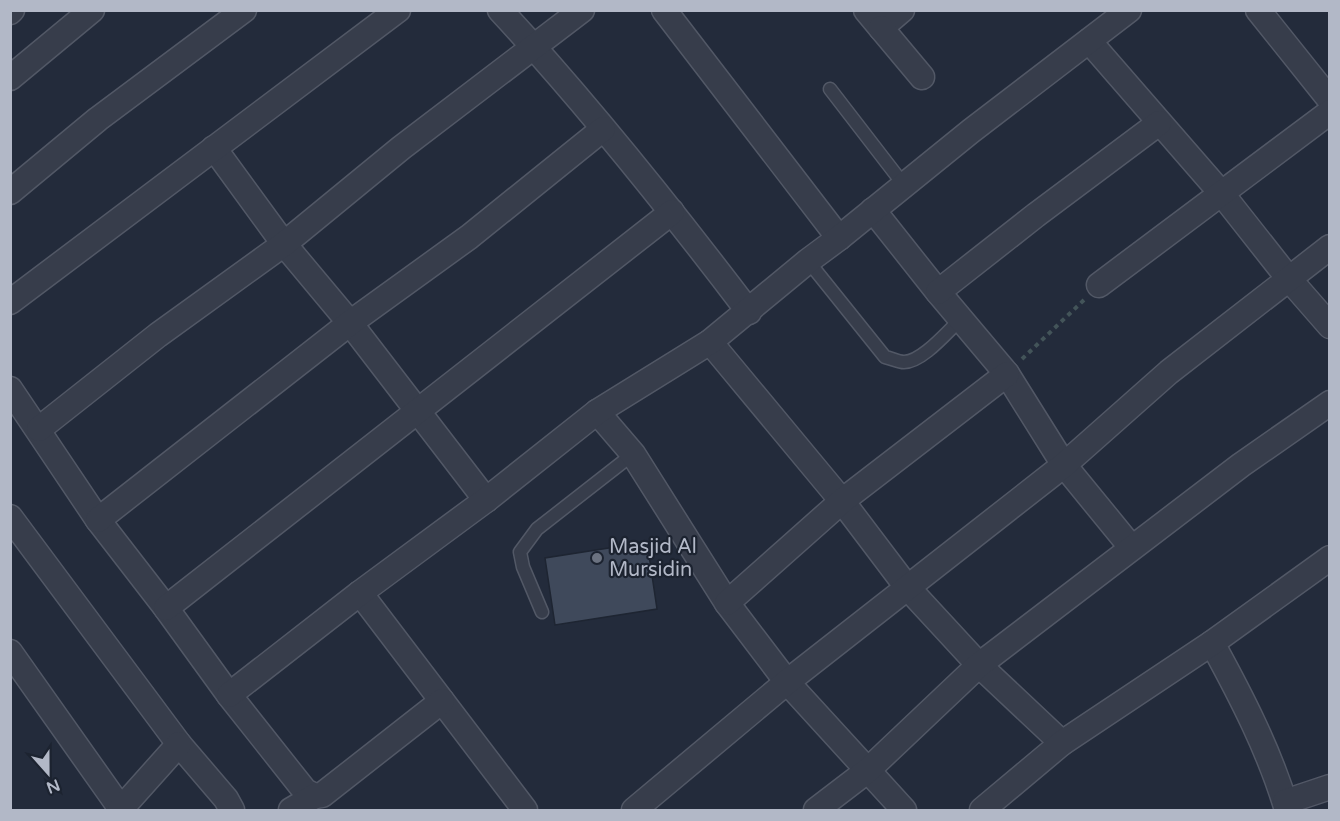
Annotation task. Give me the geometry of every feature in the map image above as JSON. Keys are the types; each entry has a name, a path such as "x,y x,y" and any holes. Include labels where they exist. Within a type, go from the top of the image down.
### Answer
{"street":[{"path":"10,78 92,10"},
{"path":"10,192 98,119 244,10"},
{"path":"500,10 535,48 672,212 749,312"},
{"path":"39,429 158,335 284,244 400,148 535,48 582,10"},
{"path":"663,10 839,238"},
{"path":"902,10 873,19 922,77"},
{"path":"229,695 360,593 486,500 597,412 710,342 808,261 1129,10"},
{"path":"1258,10 1329,100"},
{"path":"10,302 395,11"},
{"path":"1089,41 1222,194 1329,326"},
{"path":"1099,285 1329,112"},
{"path":"938,292 1036,215 1160,123"},
{"path":"98,520 350,323 469,237 603,129"},
{"path":"214,148 284,244 350,323 486,500"},
{"path":"873,210 1007,374 1064,465 1131,547"},
{"path":"166,608 672,212"},
{"path":"634,810 787,682 1064,465 1169,372 1329,247"},
{"path":"710,342 842,501 907,587 979,665 1062,743"},
{"path":"727,603 842,501 1007,374"},
{"path":"10,389 98,520 229,695 305,791 315,796"},
{"path":"816,810 867,771 979,665 1131,547 1329,403"},
{"path":"597,412 633,454 727,603 787,682 904,810"},
{"path":"10,517 178,744 226,799 232,810"},
{"path":"982,810 1062,743 1212,643 1329,558"},
{"path":"360,593 525,810"},
{"path":"1212,643 1237,689 1286,806 1329,787"},
{"path":"10,652 121,810 178,744"},
{"path":"291,810 315,796 322,795 442,701"}],"lane":[{"path":"830,89 904,185"},
{"path":"808,261 885,357 902,362 914,360 961,320"},
{"path":"542,612 523,567 520,552 537,529 633,454"}],"path":[{"path":"1007,374 1099,285"}],"building":[{"path":"647,542 657,609 555,625 545,558"}],"place":[{"name":"Masjid Al Mursidin","path":"597,558"}]}
